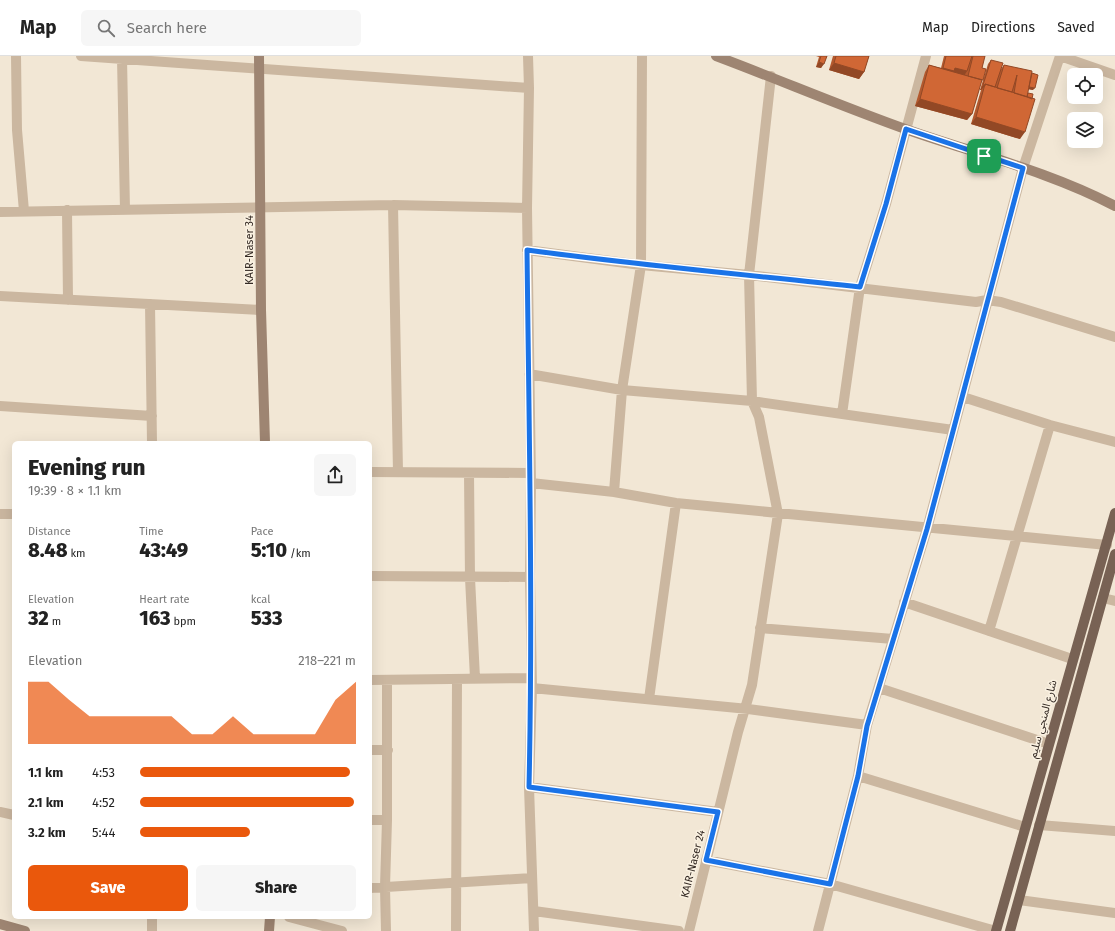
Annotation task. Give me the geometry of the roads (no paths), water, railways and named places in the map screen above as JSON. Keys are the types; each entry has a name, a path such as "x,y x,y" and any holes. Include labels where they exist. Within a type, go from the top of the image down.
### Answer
{"main road":[{"name":"شارع المنجي سليم","path":"996,931 1072,659 1115,513"},
{"path":"1010,931 1115,554"}],"street":[{"path":"16,56 17,130 24,211"},
{"path":"81,56 529,88"},
{"name":"KAIR-Naser 34","path":"259,56 261,310 265,441"},
{"path":"528,56 529,88 526,208 532,688 529,787 534,931"},
{"path":"614,492 622,390 640,265 642,56"},
{"path":"716,56 906,129 1023,168 1095,195 1115,200"},
{"path":"842,414 860,287 886,204 926,56"},
{"path":"818,931 858,776 867,726 927,529 1023,168 1060,56 1115,75"},
{"path":"122,58 125,210"},
{"path":"771,76 749,275 752,401 759,418 778,514"},
{"path":"1095,195 1115,206"},
{"path":"0,212 393,205 526,208"},
{"path":"393,205 398,472"},
{"path":"67,210 68,300"},
{"path":"527,250 640,265 860,287 976,302 987,300 1000,302 1115,337"},
{"path":"0,296 261,310"},
{"path":"150,304 152,441"},
{"path":"529,374 622,390 752,401 953,430"},
{"path":"963,397 1050,425 1115,442"},
{"path":"0,406 152,416"},
{"path":"989,631 1050,425"},
{"path":"372,472 469,473 530,478 676,503 927,529 1107,544"},
{"path":"469,473 470,578 475,678"},
{"path":"649,699 676,503"},
{"path":"0,514 12,514"},
{"name":"KAIR-Naser 24","path":"689,931 754,673 778,514"},
{"path":"372,576 470,578 530,577"},
{"path":"1103,598 1115,601"},
{"path":"904,602 1072,659"},
{"path":"760,628 893,639"},
{"path":"372,680 531,678"},
{"path":"456,931 457,679"},
{"path":"386,931 384,887 387,820 387,681"},
{"path":"532,688 744,709 867,726"},
{"path":"879,688 1049,744"},
{"path":"372,750 388,750"},
{"path":"858,776 1025,827"},
{"path":"529,787 718,812"},
{"path":"0,812 12,815"},
{"path":"372,820 387,820"},
{"path":"1039,825 1115,831"},
{"path":"706,860 830,884 996,931"},
{"path":"372,888 457,881 532,878"},
{"path":"1019,900 1115,913"},
{"path":"534,911 679,931"},
{"path":"152,919 152,931"},
{"path":"269,931 270,919"},
{"path":"297,919 342,931"},
{"path":"0,924 25,931"}]}
